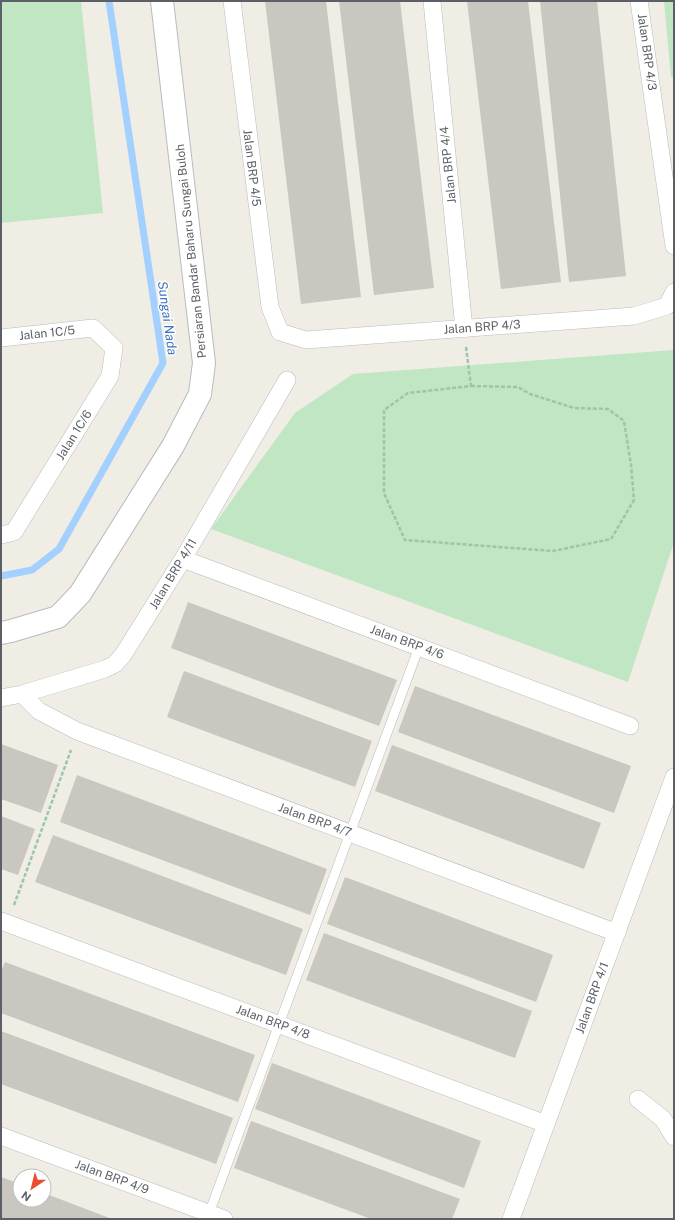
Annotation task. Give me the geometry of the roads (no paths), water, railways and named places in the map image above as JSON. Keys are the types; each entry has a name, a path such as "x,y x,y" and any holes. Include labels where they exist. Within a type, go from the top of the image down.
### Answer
{"street":[{"name":"Persiaran Bandar Baharu Sungai Buloh","path":"1,633 58,617 80,594 173,446 200,394 204,363 162,1"},
{"name":"Jalan BRP 4/5","path":"232,1 270,307 280,332"},
{"name":"Jalan BRP 4/4","path":"432,1 464,329"},
{"name":"Jalan BRP 4/3","path":"639,1 674,246"},
{"name":"Jalan BRP 4/3","path":"280,332 306,340 634,316 667,306 674,292"},
{"name":"Jalan 1C/5","path":"1,338 93,328"},
{"name":"Jalan 1C/6","path":"1,535 14,532 110,376 114,348 93,328"},
{"name":"Jalan BRP 4/11","path":"1,698 22,694 105,669 115,664 123,655 183,559 287,380"},
{"name":"Jalan BRP 4/6","path":"183,559 630,726"},
{"name":"Jalan BRP 4/7","path":"22,694 39,711 78,732 616,933"},
{"name":"Jalan BRP 4/1","path":"511,1219 674,777"},
{"name":"Jalan BRP 4/8","path":"4,922 546,1124"},
{"path":"638,1099 663,1119 674,1137"},
{"name":"Jalan BRP 4/9","path":"1,1136 213,1217"}],"lane":[{"path":"213,1217 279,1024 418,647"}],"waterway":[{"name":"Sungai Nada","path":"1,576 32,570 59,549 163,363 109,1"}]}
